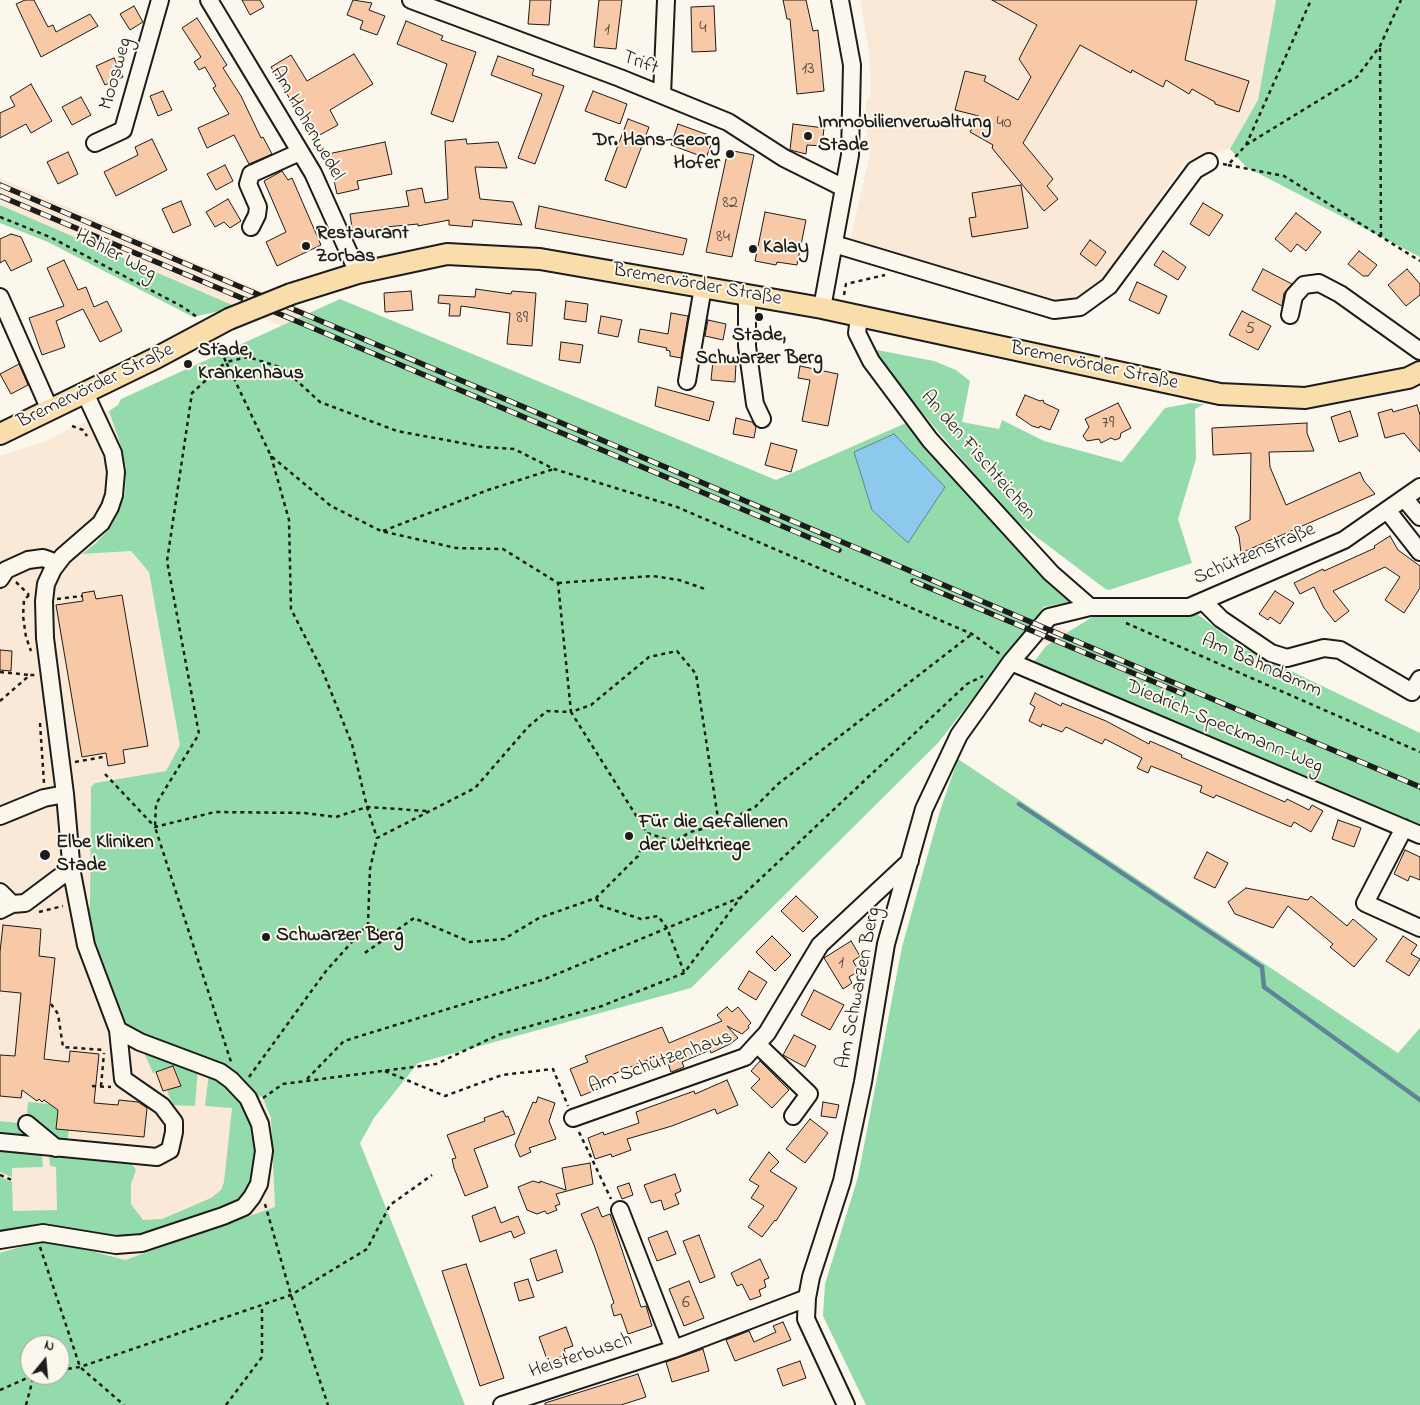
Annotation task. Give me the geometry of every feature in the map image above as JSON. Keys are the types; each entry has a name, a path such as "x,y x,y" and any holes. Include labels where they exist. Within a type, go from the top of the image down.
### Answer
{"main road":[{"name":"Bremervörder Straße","path":"0,434 220,324 292,294 358,273 447,254 540,259 822,308 858,325 1220,394 1305,398 1408,378 1420,372"}],"street":[{"name":"Moosweg","path":"95,143 123,130 160,0"},
{"name":"Am Hohenwedel","path":"209,0 313,173 358,273"},
{"name":"Trift","path":"411,0 662,94 728,122 784,158 844,188"},
{"path":"662,94 666,0"},
{"path":"822,308 850,155 852,65 840,0"},
{"path":"251,227 257,215 258,207 248,184 251,174 300,152"},
{"path":"834,244 1054,310 1080,307 1109,286 1195,170 1209,162"},
{"path":"1290,315 1294,296 1304,285 1319,283 1340,294 1420,351"},
{"path":"687,381 703,287"},
{"path":"747,295 747,346 755,404 762,418"},
{"path":"0,297 50,410"},
{"name":"An den Fischteichen","path":"858,325 871,361 930,440 1051,573 1090,607"},
{"path":"0,1142 157,1157 170,1150 172,1144 174,1122 168,1113 156,1100 123,1079 118,1030 86,945 72,873 65,794 49,668 36,598 57,563 101,523 110,507 116,484 115,462 110,443 85,392"},
{"name":"Schützenstraße","path":"1090,607 1189,607 1344,540 1420,487"},
{"path":"1404,498 1420,516"},
{"path":"1387,510 1420,552"},
{"path":"3,575 35,559 43,558 57,563"},
{"path":"1203,601 1221,618 1270,653 1287,658 1324,648 1340,650 1412,692 1420,679"},
{"name":"Am Schwarzen Berg","path":"846,1405 806,1319 807,1298 811,1277 842,1181 863,1082 886,944 912,859 924,810 960,735 1011,662 1049,617 1090,607"},
{"name":"Diedrich-Speckmann-Weg","path":"1011,662 1420,835"},
{"path":"0,816 44,798 65,794"},
{"path":"1404,828 1365,903 1420,928"},
{"name":"Am Schützenhaus","path":"573,1118 745,1057 767,1034 820,945 912,859"},
{"path":"0,892 6,907 25,902 61,876 72,873"},
{"path":"0,1240 36,1234 58,1234 116,1245 142,1243 244,1207 259,1184 264,1151 260,1124 253,1106 240,1089 220,1072 140,1042 118,1030"},
{"path":"757,1044 809,1094 793,1116"},
{"path":"26,1124 56,1148"},
{"path":"620,1210 674,1349"},
{"name":"Heisterbusch","path":"502,1405 674,1349 807,1298"}],"path":[{"path":"1246,145 1311,0"},
{"path":"1228,165 1246,145 1357,77 1380,46 1401,0"},
{"path":"1380,46 1381,236"},
{"path":"1209,162 1284,176 1420,261"},
{"name":"Hahler Weg","path":"0,217 50,237 183,307 220,324"},
{"path":"846,284 912,268"},
{"path":"220,324 226,362 271,456 288,520 292,609 323,672 352,744 367,807 377,838 370,869 368,924 326,971 240,1089"},
{"path":"232,1063 155,827 156,804 199,734 167,561 192,393 226,362 248,357 283,368 320,402 397,431 483,448 514,449 554,469 677,507 972,634 1011,662"},
{"path":"271,456 331,506 381,531 456,548 503,549 558,583 653,576 679,580 705,588"},
{"path":"381,531 488,490 554,469"},
{"path":"3,575 36,598 82,596"},
{"path":"558,583 571,712 648,833 676,842 690,832 719,825 755,807 778,784 972,634"},
{"name":"Am Bahndamm","path":"1126,623 1420,752"},
{"path":"377,838 475,788 528,727 548,711 571,712 591,705 649,657 677,651 696,674 719,825"},
{"path":"0,672 35,675 49,668"},
{"path":"0,701 30,675"},
{"path":"253,1106 283,1084 436,1064 498,1035 602,1006 684,973 741,897 967,684 984,675"},
{"path":"106,774 155,827"},
{"path":"155,827 214,812 305,813 336,817 367,807 429,812"},
{"path":"362,954 414,918 470,942 504,939 539,918 596,898 638,856 648,833"},
{"path":"306,1080 344,1041 545,979 741,897"},
{"path":"596,898 602,906 641,919 658,916 667,928 684,973"},
{"path":"368,924 389,937"},
{"path":"51,1004 58,1014 63,1046 104,1050"},
{"path":"384,1070 445,1096 502,1075 552,1069 609,1197 620,1210"},
{"path":"0,1174 12,1180"},
{"path":"70,1368 80,1367 291,1295 367,1249 390,1205 432,1175"},
{"path":"259,1184 291,1295 328,1405"},
{"path":"36,1234 80,1367 124,1405"},
{"path":"226,1405 262,1357 262,1305"},
{"path":"0,1390 20,1381"},
{"path":"26,1405 32,1385"}],"shaded area":[{"path":"860,0 1276,0 1258,100 1230,149 1185,161 1103,284 1076,301 1054,301 850,240 870,154 865,119 866,101 871,96 869,51"},
{"path":"0,178 681,472 913,569 1100,643 1091,662 904,590 673,494 0,205"},
{"name":"Elbe Kliniken Stade","path":"109,411 126,468 125,493 117,515 108,530 83,554 131,551 149,572 180,745 166,771 95,783 91,787 90,907 86,908 94,938 127,1025 262,1096 271,1118 275,1207 125,1260 47,1239 0,1253 0,456 43,442"}],"green space":[{"path":"1276,0 1420,0 1420,257 1246,167 1230,149 1258,100"},
{"path":"0,205 237,307 193,317 48,242 0,223"},
{"path":"340,299 776,480 906,423 922,445 995,525 1072,601 1044,607 938,743 691,988 418,1063 374,1118 360,1143 465,1405 0,1405 0,1253 47,1239 125,1260 275,1207 271,1118 262,1096 253,1098 136,1035 127,1025 94,938 86,907 90,907 91,787 95,783 166,771 180,745 149,572 131,551 82,554 108,530 117,515 125,493 126,468 109,411 118,405 121,399"},
{"path":"872,349 934,361 956,370 970,381 962,422 999,429 1002,420 1044,441 1122,462 1165,408 1191,403 1204,404 1195,409 1196,459 1178,519 1192,563 1109,590 1104,588 1013,519 872,354"},
{"path":"1196,613 1239,646 1420,733 1420,832 1030,667 1046,646 1097,614"},
{"path":"958,759 1398,1053 1420,1028 1420,1405 866,1405 823,1316 825,1284 858,1177 902,947 940,811"},
{"path":"142,1048 198,1068 195,1106 173,1105 167,1091 181,1085 174,1066 153,1073"},
{"path":"209,1072 220,1076 250,1108 260,1150 250,1189 239,1202 142,1238 95,1237 49,1224 0,1235 0,1177 12,1182 13,1211 57,1210 56,1167 50,1166 49,1156 54,1152 128,1158 136,1170 131,1184 131,1204 143,1220 162,1219 211,1198 221,1190 224,1182 232,1108 205,1106"},
{"path":"28,1102 59,1105 69,1130 67,1142 0,1136 0,1121 26,1124"},
{"path":"0,1147 35,1150 42,1156 43,1167 12,1168 12,1177 0,1172"}],"water":[{"path":"894,434 945,487 908,543 872,510 854,452"}],"building":[{"path":"25,0 34,0 48,27 53,25 56,32 90,14 98,26 41,57 16,4"},
{"path":"242,0 260,0 264,7 250,15"},
{"path":"353,0 372,3 369,10 385,16 377,35 360,29 363,21 347,15"},
{"path":"530,0 551,0 549,25 528,24"},
{"path":"599,0 622,0 616,49 594,47"},
{"path":"783,0 806,0 813,31 818,30 824,91 797,94 790,19 787,19"},
{"path":"992,0 1197,0 1185,60 1249,81 1239,112 1215,104 1215,102 1192,89 1189,94 1166,80 1163,87 1132,70 1131,73 1080,45 1023,143 1053,179 1047,186 1058,199 1044,211 992,148 993,145 970,132 979,116 955,110 965,71 986,76 984,81 1018,100 1031,77 1019,59 1037,25"},
{"path":"134,6 143,22 130,30 120,14"},
{"path":"714,6 716,51 692,52 691,7"},
{"path":"197,18 227,65 223,68 241,96 261,138 263,137 272,154 249,164 234,135 207,148 198,128 229,114 213,88 216,86 205,67 199,70 194,62 201,57 182,28"},
{"path":"406,21 443,36 441,40 476,52 453,122 431,114 447,64 397,44"},
{"path":"354,54 373,84 330,110 338,125 316,137 302,109 297,111 271,67 291,55 307,81"},
{"path":"498,56 534,69 532,75 564,86 535,164 518,158 542,94 491,75"},
{"path":"114,58 123,77 105,85 96,66"},
{"path":"31,84 52,121 31,133 26,124 0,138 0,113 15,106 10,97"},
{"path":"163,91 172,110 158,116 150,96"},
{"path":"593,91 627,104 620,124 585,111"},
{"path":"81,97 91,115 72,125 62,107"},
{"path":"628,119 649,127 626,188 605,180"},
{"path":"678,124 714,137 706,158 671,145"},
{"name":"Immobilienverwaltung Stade","path":"793,124 824,128 822,146 807,145 806,154 790,150"},
{"path":"152,139 167,170 116,196 104,172 138,155 135,147"},
{"path":"466,139 467,144 498,142 507,168 475,167 480,199 513,202 522,225 473,220 472,227 449,225 449,220 418,226 418,224 375,228 376,232 353,235 350,214 409,206 406,191 422,188 425,203 448,199 445,141"},
{"path":"385,142 392,174 357,181 359,189 337,194 328,154"},
{"path":"728,150 754,155 732,257 706,252"},
{"path":"68,152 78,174 58,184 47,162"},
{"path":"225,165 233,181 216,190 207,174"},
{"path":"282,171 288,180 292,178 321,245 277,266 266,242 286,232 264,181"},
{"path":"1021,185 1028,228 972,237 969,218 976,217 972,193"},
{"path":"228,199 241,221 230,228 224,222 215,227 206,212"},
{"path":"181,201 191,225 173,233 162,209"},
{"path":"1203,203 1223,215 1209,236 1190,224"},
{"path":"539,206 687,239 683,255 535,228"},
{"path":"765,212 806,220 797,265 777,262 776,265 755,261"},
{"path":"1296,213 1321,232 1306,251 1297,244 1291,252 1275,239"},
{"path":"11,234 21,237 32,261 11,271 5,260 0,263 0,239"},
{"path":"1090,240 1106,252 1096,266 1080,254"},
{"path":"1163,251 1186,267 1178,280 1154,265"},
{"path":"1359,251 1377,265 1368,276 1363,276 1348,264"},
{"path":"64,260 78,290 86,287 94,307 107,301 122,331 100,342 83,309 56,321 65,347 42,355 29,318 64,306 47,268"},
{"path":"1263,269 1292,284 1284,293 1282,306 1252,290"},
{"path":"1407,269 1420,284 1420,295 1406,306 1388,285"},
{"path":"1137,282 1167,296 1159,314 1129,300"},
{"path":"476,289 511,294 512,291 536,293 532,346 507,344 510,313 461,306 460,316 449,316 450,304 438,303 439,295 475,297"},
{"path":"411,291 413,310 385,312 384,293"},
{"path":"566,301 588,304 586,322 564,319"},
{"path":"1242,311 1271,326 1258,350 1229,335"},
{"path":"671,313 688,316 681,358 670,356 670,351 666,350 667,348 638,342 640,329 668,334"},
{"path":"601,316 622,320 618,337 598,333"},
{"path":"708,320 726,324 723,340 705,336"},
{"path":"561,342 583,345 580,363 559,360"},
{"path":"713,361 736,363 735,382 711,380"},
{"path":"19,364 28,385 11,394 0,374"},
{"path":"800,366 838,374 828,426 802,421 810,380 798,378"},
{"path":"658,387 714,402 709,421 655,406"},
{"path":"1025,395 1040,401 1043,400 1044,403 1059,410 1050,430 1040,426 1039,428 1032,426 1016,415"},
{"path":"1118,403 1131,428 1121,433 1120,438 1115,440 1111,438 1101,443 1099,439 1087,441 1083,436 1089,427 1085,419"},
{"path":"1417,405 1420,415 1420,452 1404,433 1385,438 1378,413 1392,409 1393,412"},
{"path":"1350,411 1358,436 1339,442 1331,417"},
{"path":"736,418 752,422 756,427 754,438 733,434"},
{"path":"1307,423 1307,433 1314,451 1269,452 1270,467 1286,505 1360,472 1364,481 1375,494 1241,553 1239,536 1235,527 1250,520 1251,453 1213,455 1212,428"},
{"path":"771,443 797,450 791,472 765,465"},
{"path":"1390,536 1398,550 1420,566 1420,588 1404,613 1385,600 1400,577 1385,567 1333,591 1349,611 1335,622 1324,608 1314,587 1300,594 1294,583 1375,548 1374,546"},
{"path":"94,591 96,599 122,595 148,746 123,750 125,763 108,766 106,753 82,757 56,605 83,601 82,593"},
{"path":"1275,591 1294,603 1280,624 1270,617 1268,620 1259,614"},
{"path":"0,650 12,651 11,671 0,670"},
{"path":"1035,693 1061,706 1062,703 1106,721 1149,744 1150,741 1182,755 1181,757 1285,802 1287,799 1309,810 1312,805 1323,811 1311,832 1294,822 1291,827 1216,795 1214,798 1200,792 1202,786 1151,766 1148,773 1137,768 1142,758 1105,739 1102,744 1066,727 1062,732 1042,724 1041,727 1029,721 1035,707 1030,704"},
{"path":"1338,820 1361,828 1354,847 1332,839"},
{"path":"1405,850 1420,857 1420,880 1410,876 1408,881 1394,874"},
{"path":"1207,852 1228,863 1215,888 1194,878"},
{"path":"1246,888 1308,900 1311,896 1347,926 1353,919 1377,939 1354,967 1330,947 1333,944 1288,906 1273,928 1235,914 1228,902"},
{"path":"796,896 818,917 803,932 781,911"},
{"path":"3,925 41,929 39,956 55,958 44,1059 69,1062 70,1051 99,1054 94,1103 118,1105 119,1100 138,1102 147,1108 144,1137 56,1129 58,1110 44,1100 42,1102 39,1099 37,1101 22,1090 21,1098 0,1096 0,1055 15,1056 21,993 0,991 0,952"},
{"path":"772,936 791,955 775,971 756,952"},
{"path":"1403,936 1417,945 1411,954 1420,959 1409,976 1386,961"},
{"path":"851,941 860,956 853,961 859,971 849,977 852,983 843,989 824,958"},
{"path":"749,971 767,982 756,1000 738,989"},
{"path":"814,990 844,1005 830,1030 801,1015"},
{"path":"727,1007 732,1012 738,1007 751,1023 748,1026 749,1028 742,1034 727,1026 738,1038 730,1044 711,1053 710,1050 682,1062 684,1067 671,1072 668,1063 651,1070 647,1060 602,1079 605,1086 581,1096 570,1069 588,1062 585,1056 662,1027 669,1043 722,1021 717,1015"},
{"path":"794,1035 816,1046 805,1067 783,1055"},
{"path":"760,1061 789,1090 772,1108 751,1088 760,1079 751,1071"},
{"path":"173,1066 181,1086 163,1091 156,1072"},
{"path":"727,1080 738,1105 717,1114 715,1109 672,1126 627,1139 631,1150 612,1157 611,1154 595,1159 588,1138 603,1132 604,1135 639,1123 636,1112 694,1091 695,1094"},
{"path":"538,1097 555,1103 549,1121 556,1139 529,1148 531,1152 520,1157 515,1145 533,1102 536,1103"},
{"path":"823,1102 839,1105 836,1118 821,1116"},
{"path":"503,1111 506,1117 508,1116 515,1134 474,1149 488,1187 465,1196 454,1168 452,1159 456,1158 447,1135 485,1121 484,1118"},
{"path":"810,1119 828,1133 805,1163 786,1149"},
{"path":"769,1152 779,1162 770,1171 797,1188 776,1221 762,1237 748,1227 764,1206 751,1198 759,1186 749,1180"},
{"path":"590,1163 593,1184 556,1194 560,1204 555,1206 557,1210 547,1214 545,1211 537,1214 527,1210 518,1187 533,1181 540,1183 540,1181 566,1190 562,1168"},
{"path":"675,1174 681,1191 675,1194 679,1204 664,1210 661,1200 651,1203 644,1185"},
{"path":"629,1183 633,1195 622,1199 617,1187"},
{"path":"495,1207 501,1223 518,1216 525,1233 514,1238 511,1231 480,1242 472,1216"},
{"path":"598,1207 602,1217 610,1214 641,1307 646,1306 652,1326 628,1334 621,1314 614,1316 611,1305 614,1303 581,1214"},
{"path":"667,1231 676,1254 657,1261 648,1238"},
{"path":"699,1235 715,1277 700,1283 683,1241"},
{"path":"556,1250 563,1272 537,1281 530,1259"},
{"path":"760,1259 769,1278 764,1280 766,1287 759,1290 761,1296 750,1300 742,1284 737,1286 731,1273"},
{"path":"466,1264 504,1378 480,1386 442,1271"},
{"path":"528,1279 534,1297 519,1301 514,1283"},
{"path":"689,1281 704,1318 684,1326 669,1289"},
{"path":"783,1322 791,1340 735,1361 726,1340 749,1331 754,1342 776,1332 773,1326"},
{"path":"566,1327 573,1346 564,1349 566,1355 548,1362 539,1337"},
{"path":"703,1349 709,1371 672,1382 666,1362"},
{"path":"800,1361 806,1378 783,1386 777,1369"},
{"path":"638,1374 646,1397 621,1405 545,1405 545,1403"}],"waterway":[{"path":"1019,804 1262,967 1264,987 1420,1100"}],"railway":[{"path":"0,185 1420,787"},
{"path":"0,196 839,550"},
{"path":"913,581 1183,694"}],"place":[{"name":"Immobilienverwaltung Stade","path":"808,136"},
{"name":"Dr. Hans-Georg Hofer","path":"730,154"},
{"name":"Restaurant Zorbas","path":"306,246"},
{"name":"Kalay","path":"753,249"},
{"name":"Stade, Schwarzer Berg","path":"759,317"},
{"name":"Stade, Krankenhaus","path":"188,364"},
{"name":"Für die Gefallenen der Weltkriege","path":"629,836"},
{"name":"Elbe Kliniken Stade","path":"45,855"},
{"name":"Schwarzer Berg","path":"266,937"}]}
